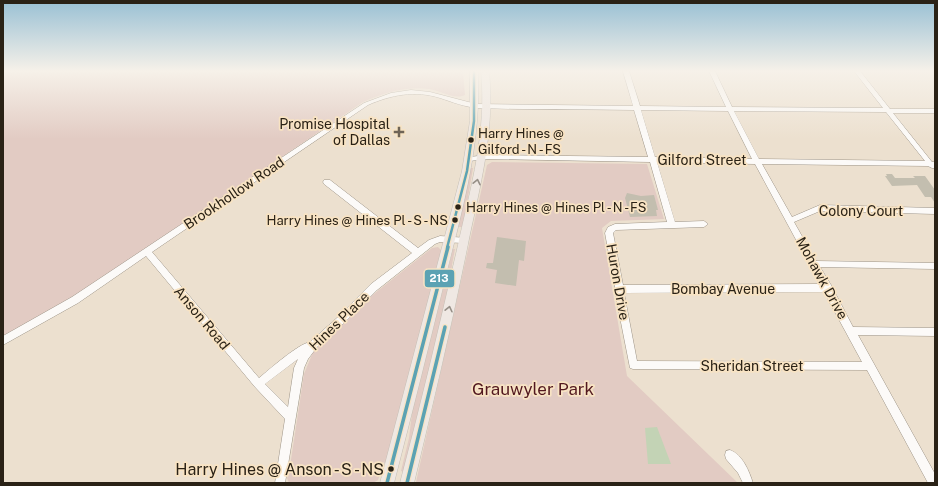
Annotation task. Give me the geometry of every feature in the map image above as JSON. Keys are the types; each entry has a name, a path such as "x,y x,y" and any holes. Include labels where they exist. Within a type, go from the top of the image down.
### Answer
{"main road":[{"path":"387,483 469,159 474,133 475,94"},
{"path":"407,483 483,158 488,106 487,94"}],"street":[{"name":"Brookhollow Road","path":"3,341 75,300 366,104 382,96 395,94"},
{"name":"Brookhollow Road","path":"429,94 476,106 730,108 935,112"},
{"path":"632,94 672,225 704,224"},
{"name":"Mohawk Drive","path":"723,94 757,161 852,331 934,483"},
{"path":"875,94 934,166"},
{"name":"Gilford Street","path":"469,159 757,161 934,166"},
{"path":"327,182 418,253"},
{"name":"Colony Court","path":"790,220 799,219 808,212 820,208 935,211"},
{"name":"Huron Drive","path":"633,365 609,233 611,229 615,227 672,225"},
{"name":"Hines Place","path":"280,483 299,368 304,356 314,344 374,287 437,239 450,238 464,240"},
{"name":"Anson Road","path":"147,252 258,384 291,418"},
{"path":"815,264 935,266"},
{"name":"Bombay Avenue","path":"618,289 828,288"},
{"path":"852,331 935,332"},
{"path":"258,384 289,360 314,344"},
{"name":"Sheridan Street","path":"633,365 870,366"},
{"path":"730,455 742,469 748,483"}],"green space":[{"path":"3,94 385,94 363,102 82,293 3,336"},
{"path":"444,94 465,94 465,95 456,96"},
{"name":"Grauwyler Park","path":"492,162 647,164 664,219 611,221 602,228 627,376 738,483 416,482 487,165"},
{"path":"471,168 473,168 463,227 458,227"},
{"path":"438,247 442,251 386,464 383,462 380,468 382,469 378,480 373,483 289,483 287,478 304,374 313,352 370,297 432,248"},
{"path":"453,249 455,249 450,286 404,472 401,471 409,438 412,413"}],"shaded area":[{"path":"657,427 671,464 648,464 645,428"}],"building":[{"path":"886,174 892,174 895,178 915,178 913,176 925,176 935,190 935,203 931,197 925,197 917,185 892,186 885,176 887,176"},
{"path":"627,193 641,196 654,195 658,210 656,210 657,216 630,217 625,198"},
{"path":"497,237 526,241 524,261 519,260 516,286 495,283 497,270 486,268 487,263 493,263"}],"transit line":[{"name":"213","path":"387,483 467,171 474,121 474,94"},
{"name":"213","path":"407,483 445,327"}],"place":[{"name":"Promise Hospital of Dallas","path":"399,132"},
{"name":"Harry Hines @ Gilford - N - FS","path":"471,140"},
{"name":"Harry Hines @ Hines Pl - N - FS","path":"458,207"},
{"name":"Harry Hines @ Hines Pl - S - NS","path":"455,220"},
{"name":"Harry Hines @ Anson - S - NS","path":"391,469"}]}
